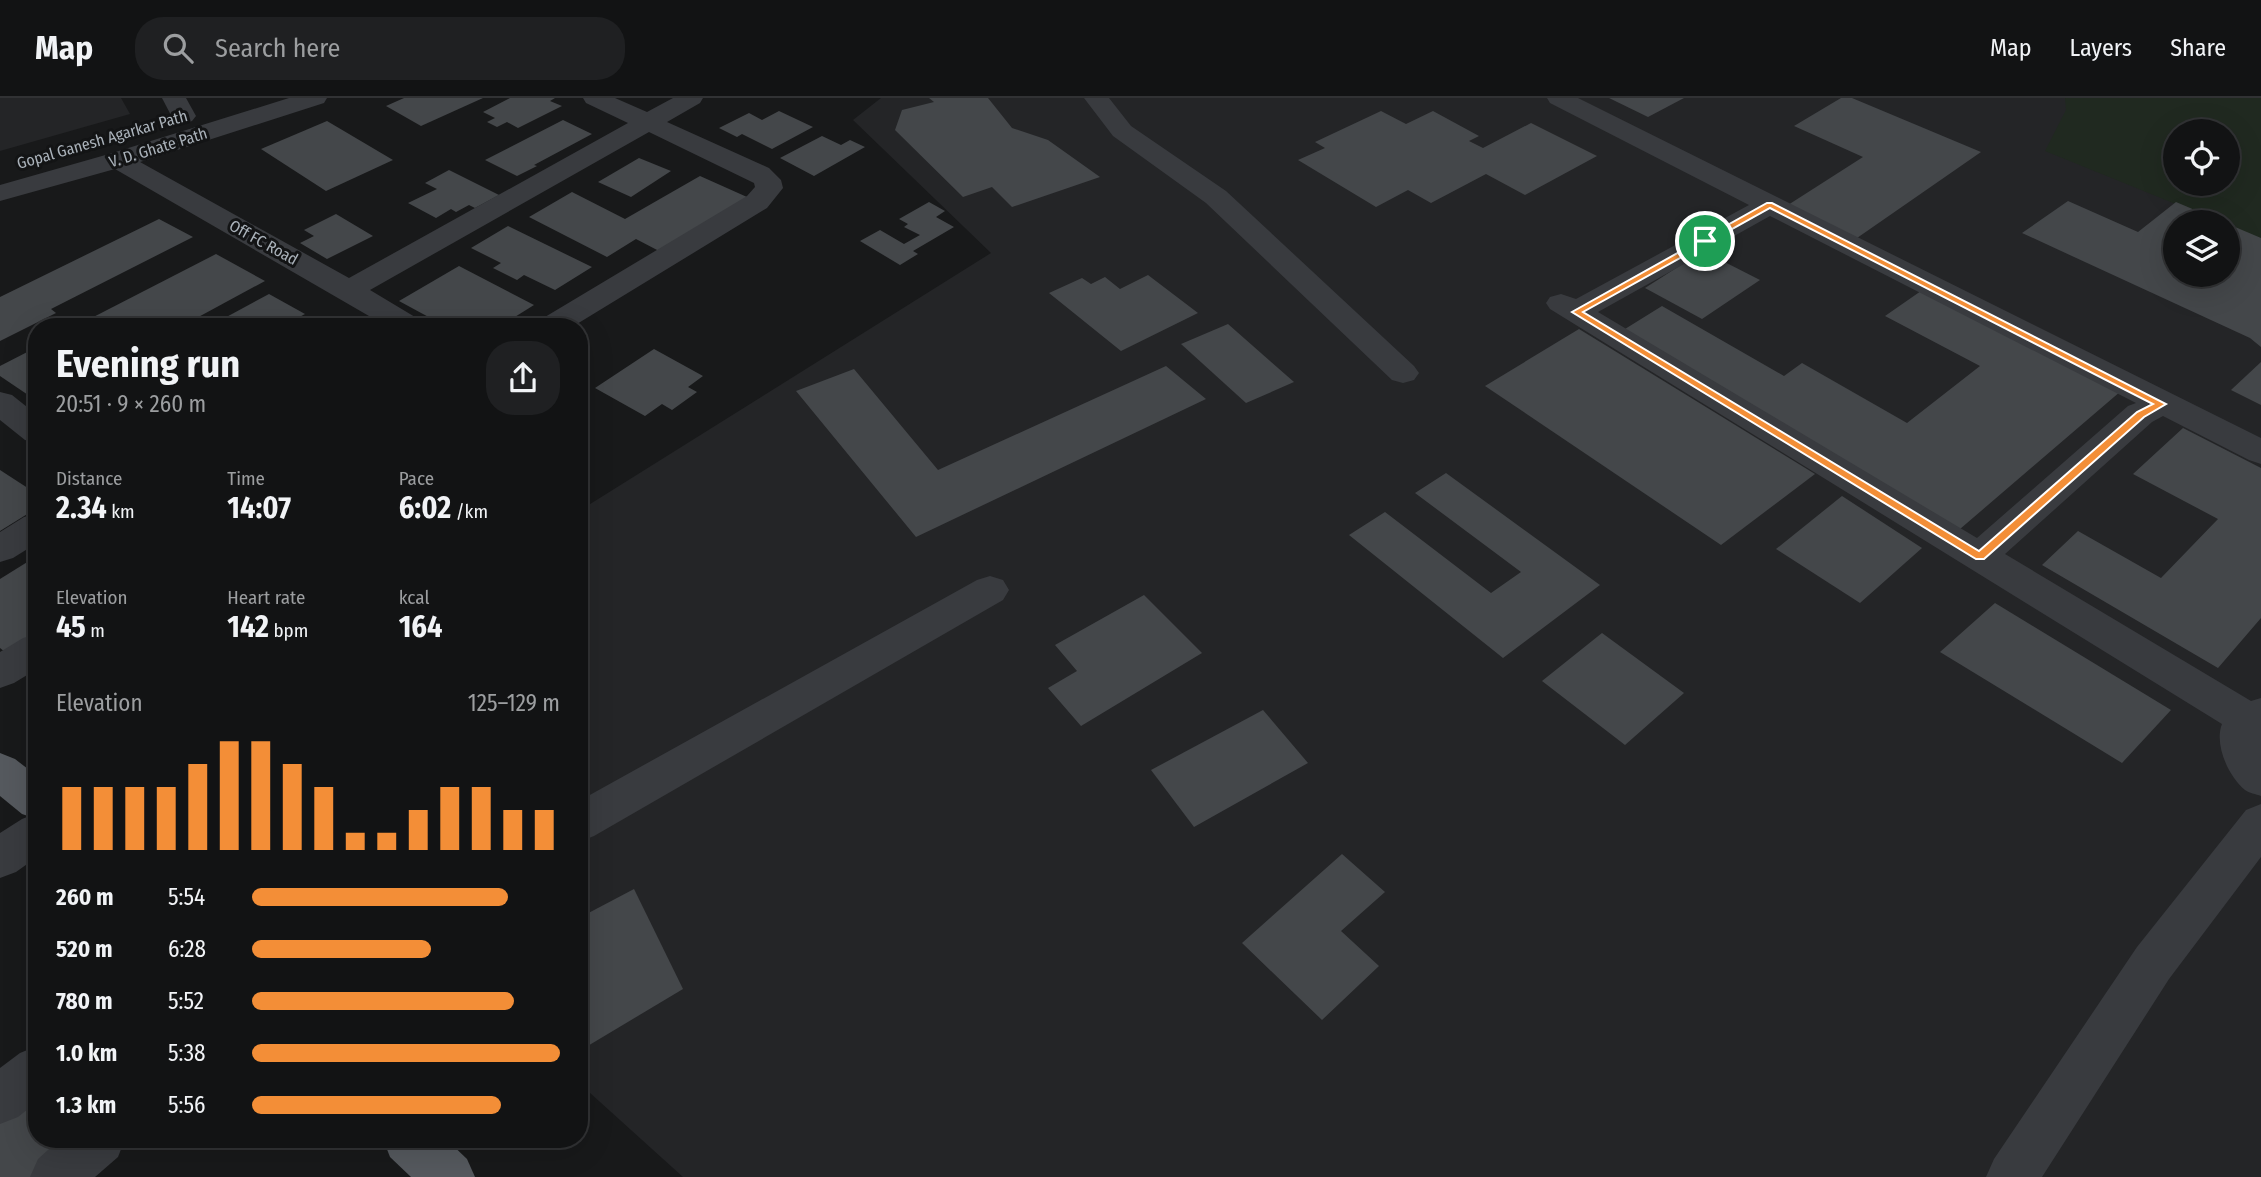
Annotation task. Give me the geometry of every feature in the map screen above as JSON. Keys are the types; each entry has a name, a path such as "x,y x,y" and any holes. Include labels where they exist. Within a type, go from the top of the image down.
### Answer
{"main road":[{"path":"0,771 28,794"},
{"path":"418,1148 449,1177"}],"street":[{"name":"Gopal Ganesh Agarkar Path","path":"0,168 178,107 243,98"},
{"name":"V. D. Ghate Path","path":"0,193 118,160 315,98"},
{"path":"566,318 757,202 769,188 767,180 760,174 595,98"},
{"path":"349,290 691,98"},
{"path":"1096,98 1122,131 1216,197 1403,373"},
{"path":"1559,98 2161,404 2261,452"},
{"name":"Off FC Road","path":"118,160 394,318"},
{"path":"1769,205 1569,308 1980,556 2255,716 2239,729 2239,744 2246,761 2261,778"},
{"path":"0,402 28,425"},
{"path":"1980,556 2140,414 2161,404"},
{"path":"0,549 28,532"},
{"path":"588,818 990,590"},
{"path":"0,672 28,655"},
{"path":"2012,1177 2153,963 2261,823"},
{"path":"0,858 28,838"},
{"path":"0,1099 28,1077"},
{"path":"56,1177 90,1148"}],"shaded area":[{"path":"0,98 121,98 130,114 0,151"},
{"path":"881,98 2261,98 2261,1177 683,1177 588,1091 588,505 991,253 853,120"},
{"path":"2065,98 2261,98 2261,239 2240,230 2240,210 2190,210 2045,151 2066,110"}],"building":[{"path":"404,98 483,98 421,126 386,106"},
{"path":"510,98 555,98 550,101 562,106 518,128 507,122 497,127 487,122 495,118 483,112"},
{"path":"929,98 988,98 1012,128 1048,140 1100,177 1012,207 992,187 963,197 895,130 902,110 934,102"},
{"path":"1609,98 1684,98 1648,117"},
{"path":"1841,98 1852,98 1981,152 1857,238 1788,205 1863,157 1794,126"},
{"path":"779,111 813,127 772,149 742,134 737,137 719,128 749,113 762,120"},
{"path":"1381,111 1406,124 1433,111 1479,136 1469,141 1483,148 1531,123 1597,156 1525,195 1486,174 1431,203 1408,190 1376,207 1298,160 1325,148 1315,142"},
{"path":"563,120 592,134 517,176 485,160"},
{"path":"327,121 393,160 326,191 261,149"},
{"path":"822,136 841,145 850,140 865,147 814,176 780,158"},
{"path":"639,158 671,171 631,197 598,182"},
{"path":"449,170 499,195 475,208 469,205 456,212 451,209 436,218 408,203 437,189 425,183"},
{"path":"700,176 747,197 659,251 636,239 607,257 529,217 572,192 625,219"},
{"path":"2068,201 2138,232 2163,212 2163,287 2240,287 2240,229 2261,238 2261,347 2250,338 2022,233"},
{"path":"929,202 945,211 936,217 954,227 913,251 918,254 900,265 860,241 880,230 904,244 920,235 904,227 908,224 899,219"},
{"path":"2176,202 2195,210 2166,210"},
{"path":"336,214 373,236 327,259 300,243 314,236 304,230"},
{"path":"159,219 193,237 51,309 56,313 46,318 28,318 28,327 0,341 0,297"},
{"path":"508,226 592,267 555,290 524,275 517,280 493,268 501,263 471,248"},
{"path":"1703,251 1760,280 1702,319 1645,288"},
{"path":"216,254 265,281 197,318 92,318"},
{"path":"459,266 534,305 513,318 430,318 399,301"},
{"path":"1148,275 1198,313 1121,351 1049,293 1082,278 1091,284 1105,277 1120,289"},
{"path":"1921,291 2121,391 1960,529 1625,329 1662,306 1784,376 1802,363 1907,423 1980,366 1885,316"},
{"path":"269,294 305,314 298,318 225,318"},
{"path":"1228,324 1294,382 1246,403 1181,344"},
{"path":"1579,329 1815,474 1721,545 1485,386"},
{"path":"654,349 703,376 688,387 697,392 672,410 662,404 645,416 595,388"},
{"path":"28,352 28,395 0,376 0,366"},
{"path":"2261,362 2261,405 2231,390"},
{"path":"1166,366 1206,399 916,537 796,391 854,369 938,470"},
{"path":"2183,428 2261,468 2261,618 2218,668 2042,565 2078,531 2161,578 2218,519 2133,474"},
{"path":"0,470 28,488 28,514 0,531"},
{"path":"1446,473 1600,585 1503,658 1349,535 1385,512 1491,593 1521,572 1415,493"},
{"path":"1842,496 1922,548 1860,603 1776,549"},
{"path":"28,562 28,637 5,652 0,648 0,579"},
{"path":"1144,595 1202,653 1081,726 1048,688 1077,671 1055,645"},
{"path":"1995,603 2171,710 2122,763 1940,652"},
{"path":"1602,633 1684,693 1625,745 1542,681"},
{"path":"1263,710 1308,763 1194,827 1151,770"},
{"path":"1342,854 1385,892 1341,931 1379,966 1322,1020 1242,943"},
{"path":"634,889 683,989 588,1046 588,913"},
{"path":"28,1097 28,1148 71,1148 42,1177 0,1177 0,1115"}],"route":[{"path":"1769,205 2161,404 2140,414 1980,556 1576,312 1705,241 1769,205"}]}
